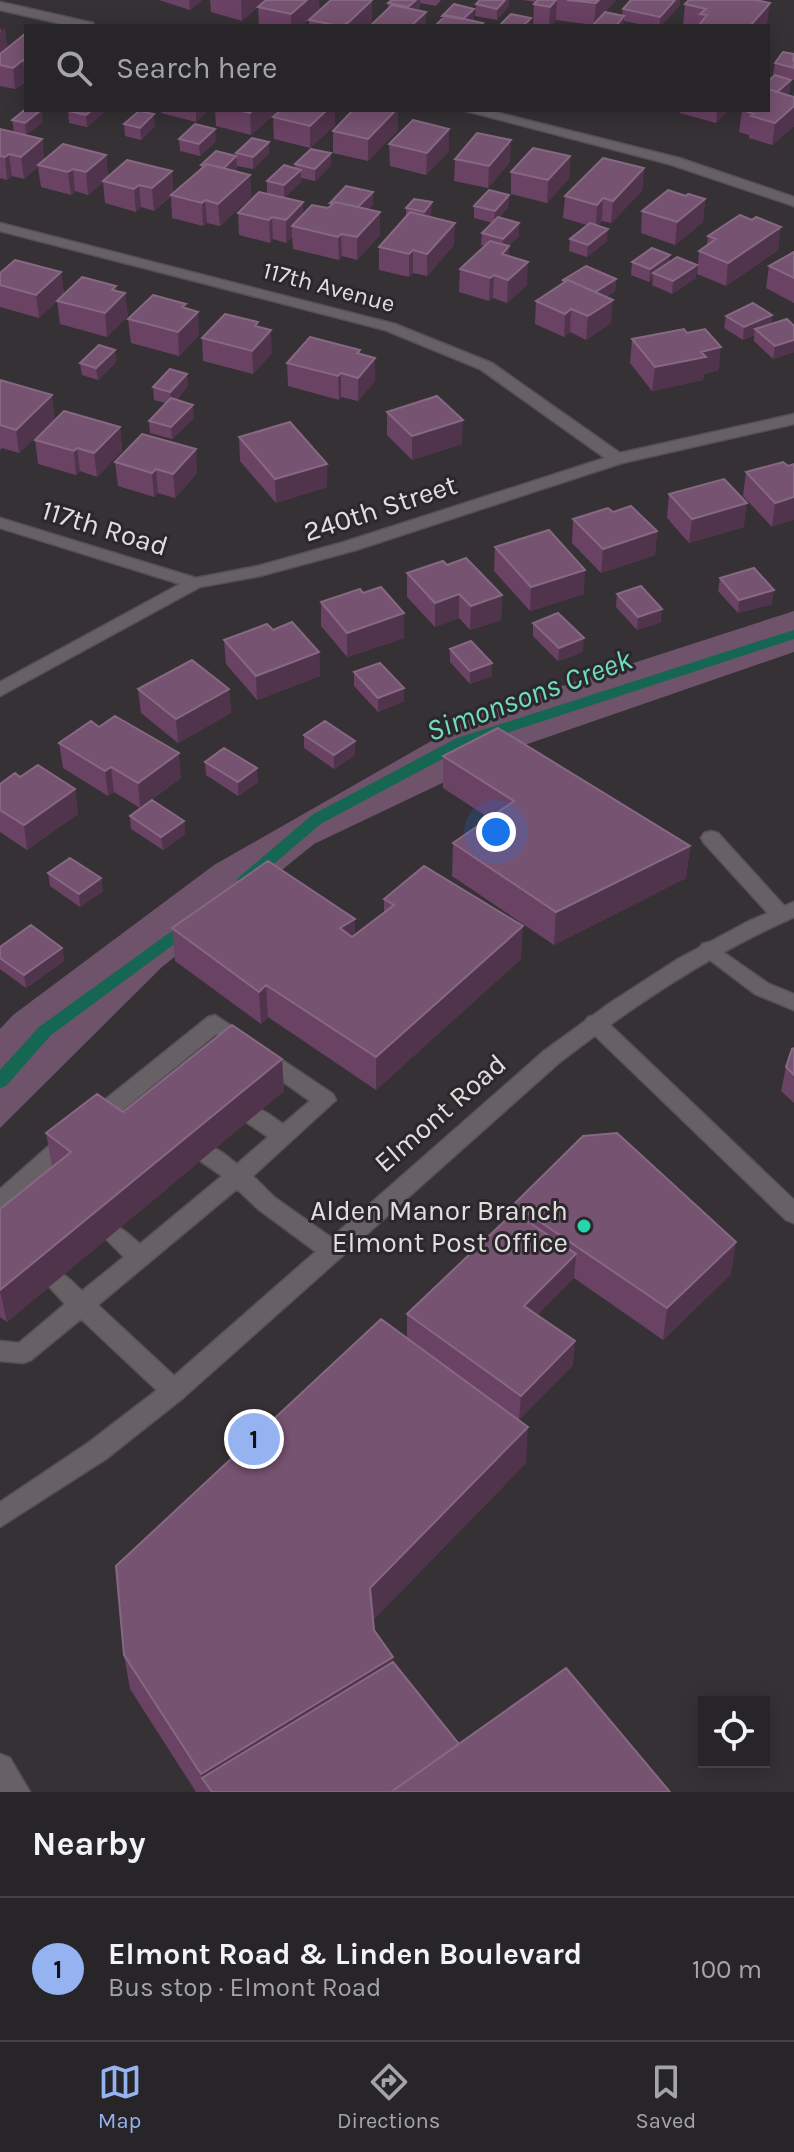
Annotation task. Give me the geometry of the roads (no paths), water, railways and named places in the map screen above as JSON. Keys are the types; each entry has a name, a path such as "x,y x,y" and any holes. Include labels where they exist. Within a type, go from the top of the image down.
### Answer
{"street":[{"path":"0,6 79,24"},
{"path":"477,112 649,153 707,170 794,202"},
{"name":"117th Avenue","path":"0,227 390,327 426,339 506,378 617,459"},
{"name":"240th Street","path":"0,690 195,583 228,579 336,550 617,459 794,419"},
{"name":"117th Road","path":"0,523 195,583"},
{"path":"711,838 788,912"},
{"name":"Elmont Road","path":"0,1516 97,1451 174,1391 520,1082 595,1023 709,949 788,912"},
{"path":"709,949 762,989 794,1002"},
{"path":"0,1202 31,1172 215,1023 325,1100 23,1353 0,1351"},
{"path":"595,1023 794,1214"},
{"path":"173,1057 195,1072"},
{"path":"126,1094 148,1111"},
{"path":"254,1116 284,1136"},
{"path":"207,1154 238,1176 266,1203 331,1250"},
{"path":"31,1172 51,1189"},
{"path":"112,1234 140,1257"},
{"path":"56,1281 174,1391"},
{"path":"0,1767 16,1792"}],"waterway":[{"name":"Simonsons Creek","path":"245,879 317,819 462,742 794,634"},
{"name":"Simonsons Creek","path":"0,1081 45,1031 190,924"}],"place":[{"name":"Alden Manor Branch Elmont Post Office","path":"584,1226"},
{"name":"Elmont Road & Linden Boulevard","path":"254,1439"}]}
